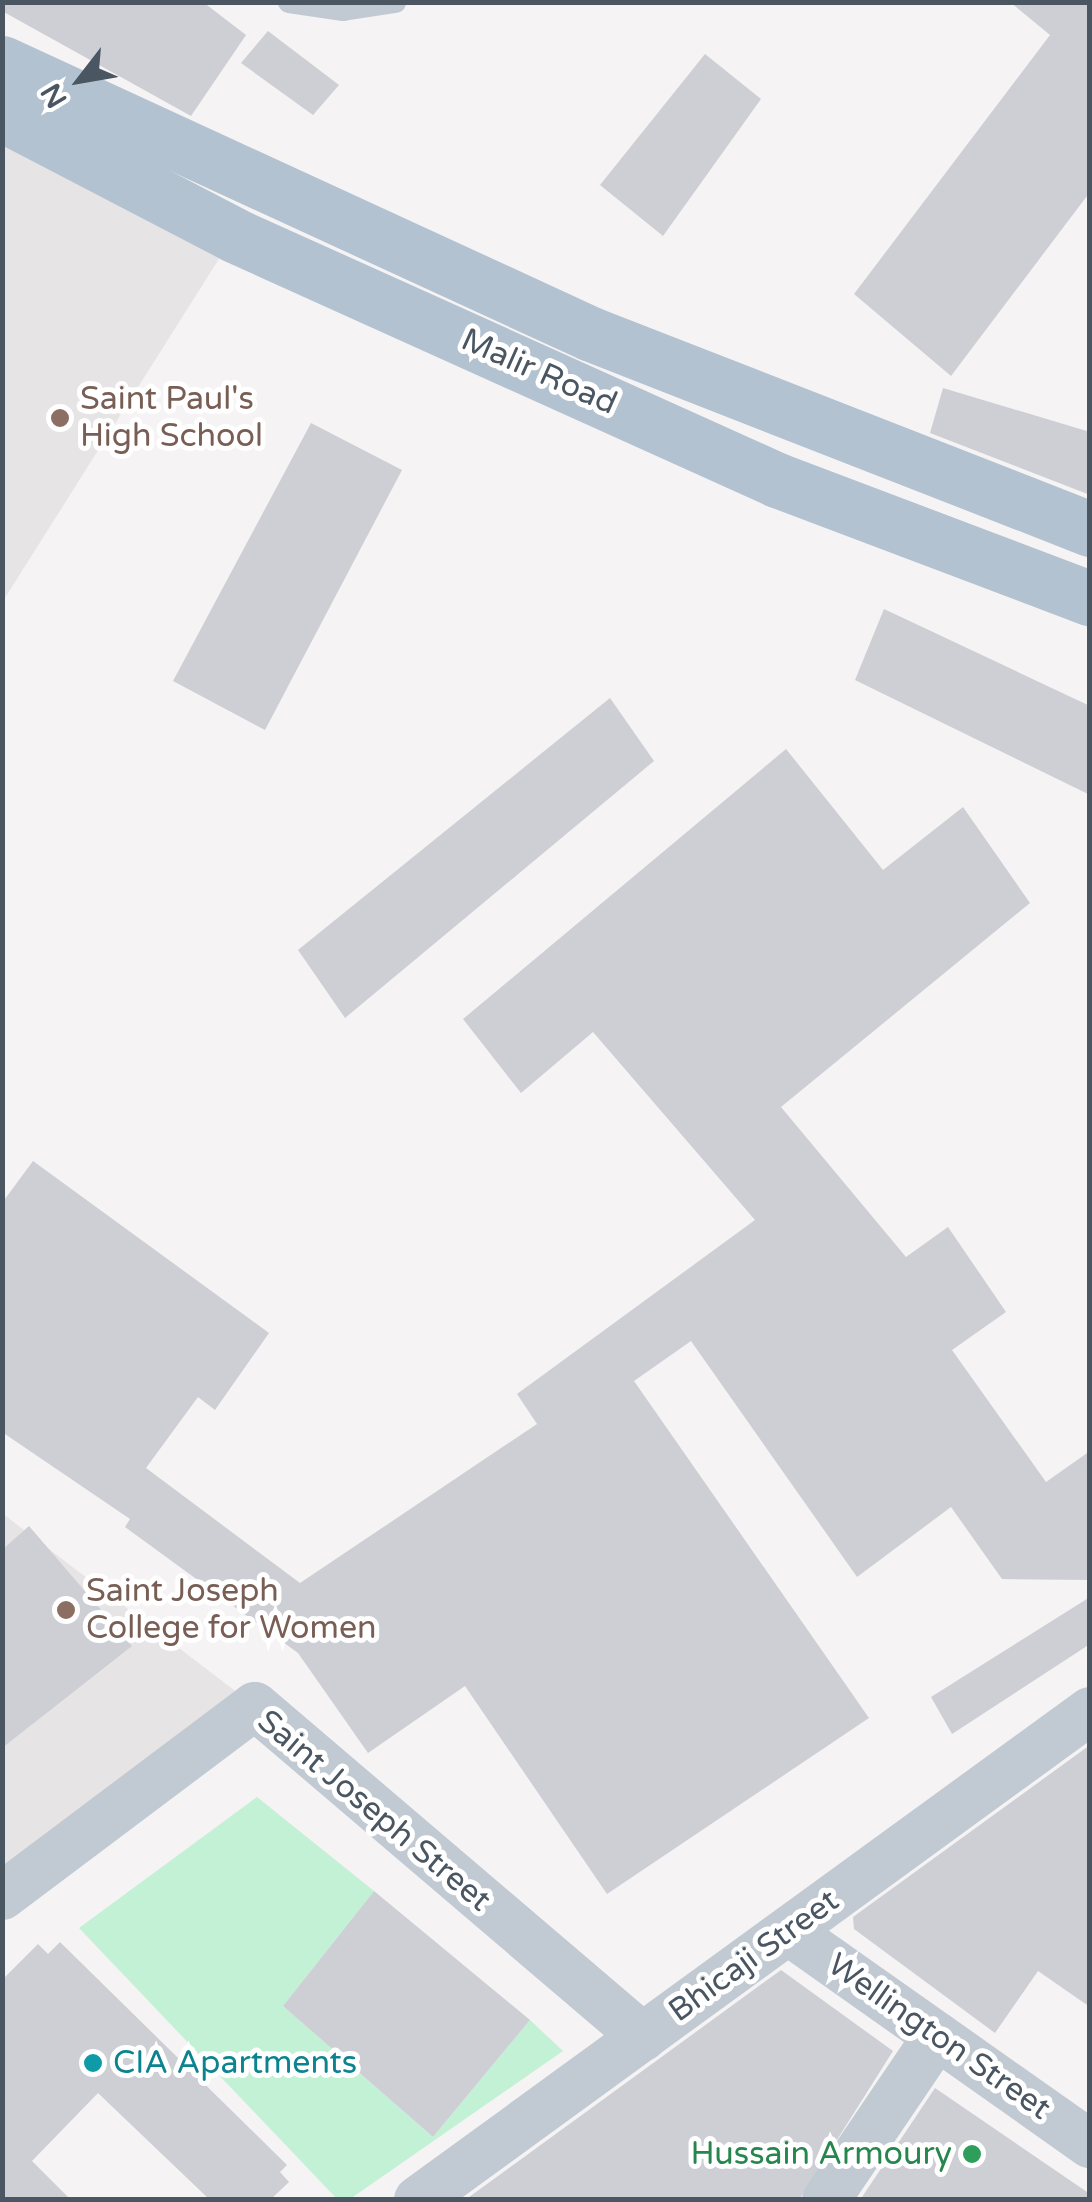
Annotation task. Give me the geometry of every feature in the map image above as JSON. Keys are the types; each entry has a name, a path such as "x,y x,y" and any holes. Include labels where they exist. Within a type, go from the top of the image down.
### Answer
{"main road":[{"name":"Malir Road","path":"2,63 591,334 1090,529"},
{"name":"Malir Road","path":"2,114 234,235 777,480 1090,598"}],"street":[{"name":"Saint Joseph Street","path":"2,1896 255,1706 643,2038"},
{"name":"Bhicaji Street","path":"418,2200 1090,1711"},
{"name":"Wellington Street","path":"788,1931 1090,2144"},
{"path":"826,2200 936,2036"}],"lane":[{"path":"288,2 342,10 396,2"}],"shaded area":[{"name":"Saint Paul's High School","path":"3,114 234,235 3,601"},
{"name":"Saint Joseph College for Women","path":"3,1514 255,1706 3,1896"}],"green space":[{"path":"257,1797 374,1891 283,2006 433,2137 530,2020 563,2051 350,2199 337,2199 79,1928"}],"building":[{"path":"2,2 203,2 246,35 191,116 2,11"},
{"path":"1010,2 1090,2 1090,192 951,376 854,294 1050,35"},
{"path":"268,31 339,85 313,115 241,63"},
{"path":"705,54 761,99 663,236 600,185"},
{"path":"943,388 1090,432 1090,495 930,433"},
{"path":"311,423 402,470 265,730 173,681"},
{"path":"884,609 1090,706 1090,795 855,680"},
{"path":"610,698 654,761 345,1018 298,950"},
{"path":"786,749 883,870 963,807 1030,903 781,1107 906,1257 948,1227 1006,1312 952,1350 1046,1482 1090,1451 1090,1580 1002,1579 951,1507 857,1577 691,1341 634,1381 869,1718 607,1894 465,1686 368,1753 298,1653 125,1527 130,1519 2,1432 2,1203 33,1161 269,1333 215,1410 198,1397 146,1468 300,1583 537,1424 517,1394 755,1220 593,1032 521,1093 463,1019"},
{"path":"29,1526 132,1646 2,1748 2,1550"},
{"path":"1090,1597 1090,1644 952,1734 931,1697"},
{"path":"1090,1745 1090,2007 1038,1971 995,2033 854,1929 853,1917"},
{"path":"374,1891 530,2020 433,2137 283,2006"},
{"name":"CIA Apartments","path":"60,1942 287,2165 280,2172 289,2182 270,2200 210,2200 98,2093 32,2161 71,2200 2,2200 2,1980 38,1944 48,1954"},
{"path":"781,1970 893,2051 799,2200 465,2200"},
{"path":"935,2088 1090,2194 1090,2200 860,2200"}],"place":[{"name":"Saint Paul's High School","path":"60,418"},
{"name":"Saint Joseph College for Women","path":"66,1610"},
{"name":"CIA Apartments","path":"93,2063"},
{"name":"Hussain Armoury","path":"972,2154"}]}
